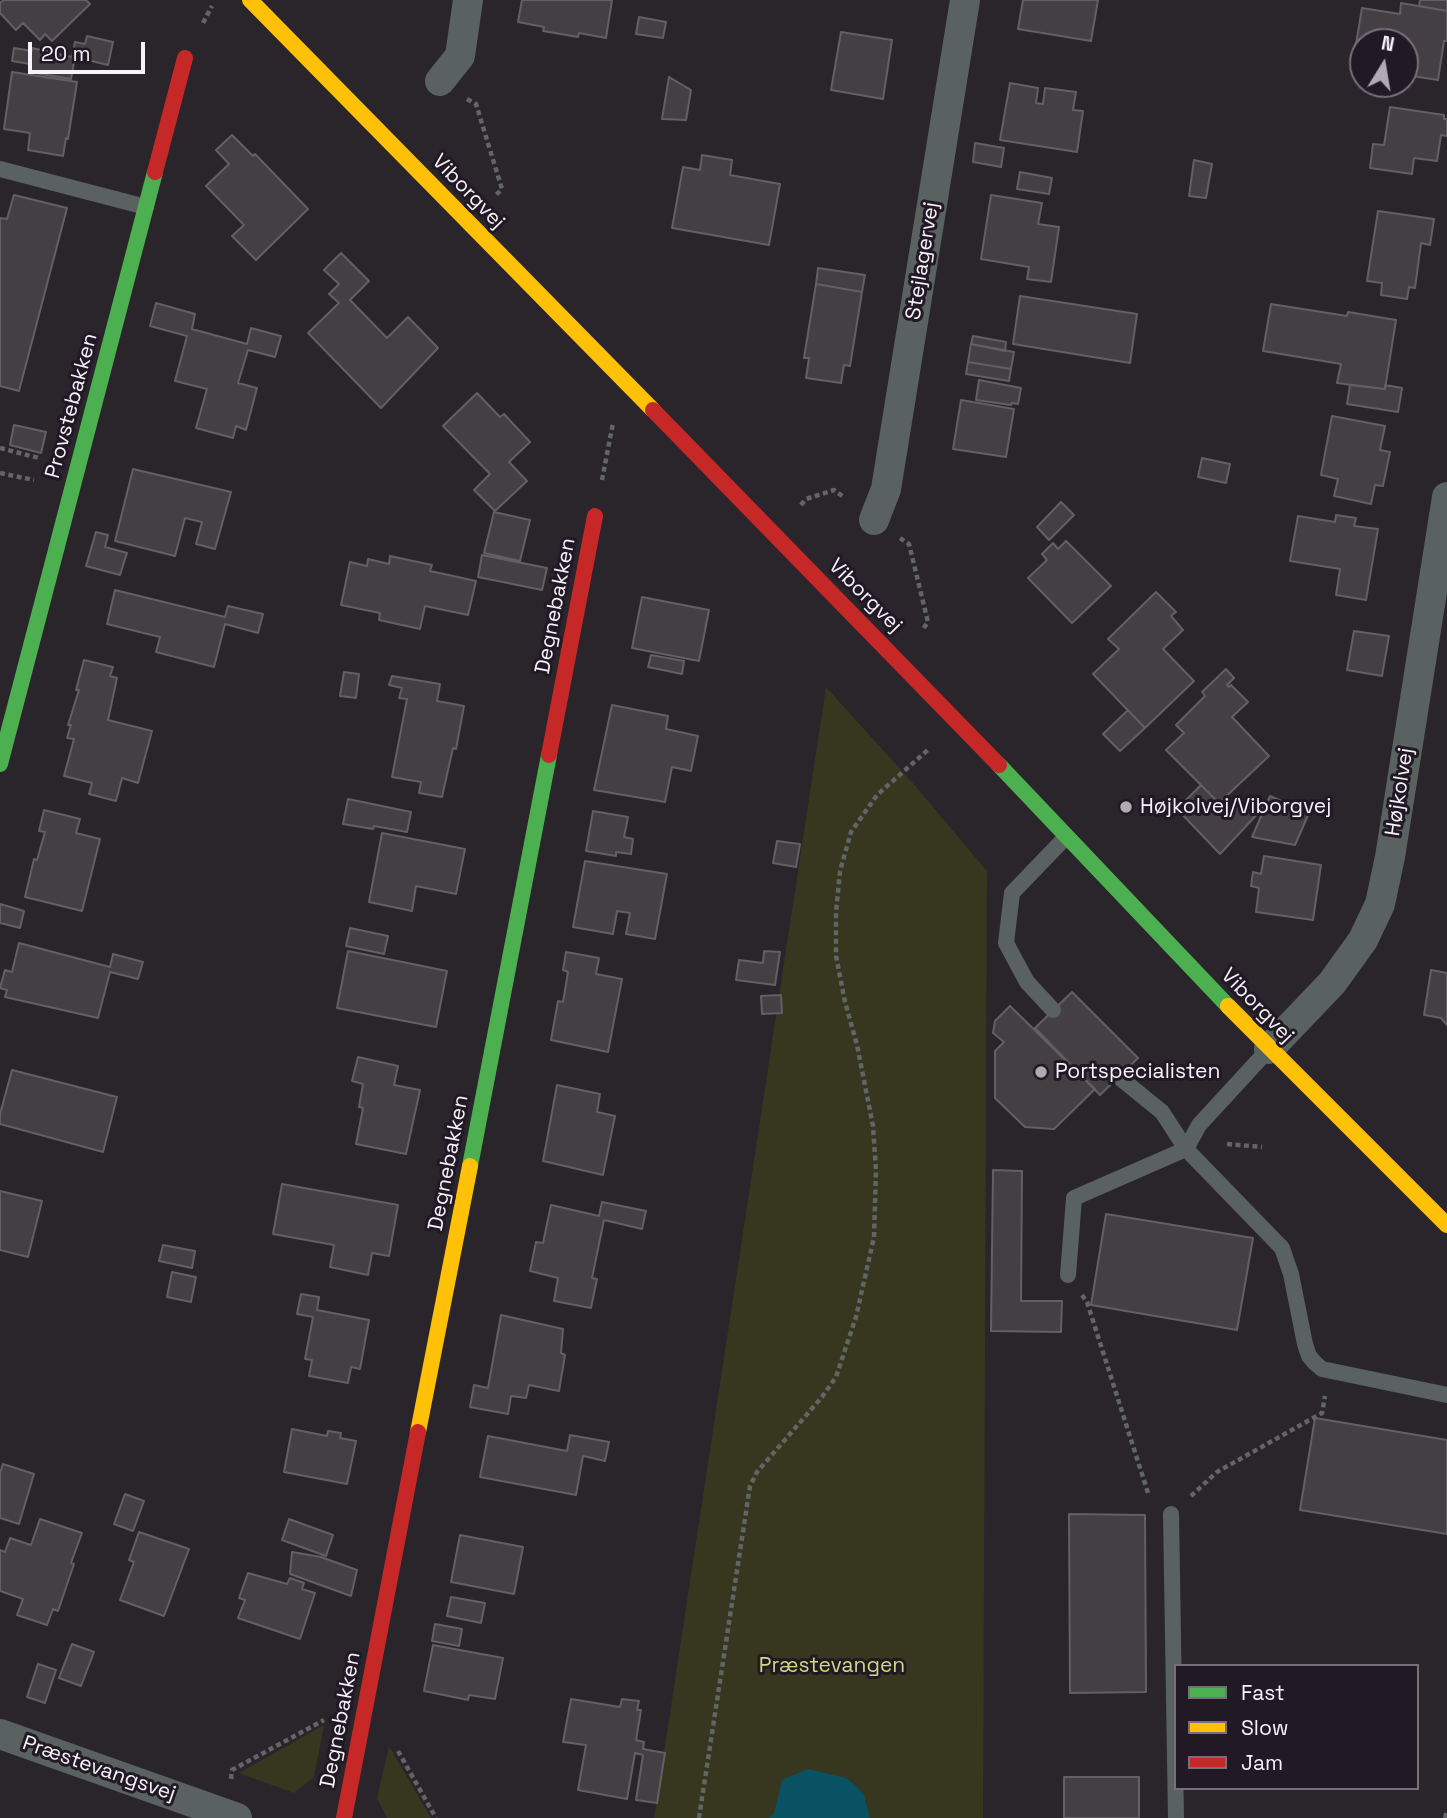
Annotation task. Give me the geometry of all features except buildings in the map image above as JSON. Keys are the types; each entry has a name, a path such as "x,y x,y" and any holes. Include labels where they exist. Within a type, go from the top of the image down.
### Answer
{"street":[{"name":"Viborgvej","path":"250,0 958,723 1269,1049 1447,1225"},
{"path":"440,81 460,56 468,0"},
{"name":"Stejlagervej","path":"874,520 886,489 965,0"},
{"name":"Provstebakken","path":"0,764 185,58"},
{"name":"Højkolvej","path":"1269,1049 1332,983 1363,940 1380,904 1390,857 1447,497"},
{"name":"Degnebakken","path":"344,1818 595,516"},
{"name":"Præstevangsvej","path":"0,1734 232,1816"}],"lane":[{"path":"0,169 146,207"},
{"path":"1053,1010 1027,982 1006,943 1012,893 1066,837"},
{"path":"1068,1275 1074,1198 1186,1149 1199,1125 1269,1049"},
{"path":"1119,1077 1162,1112 1186,1149 1282,1248 1291,1274 1309,1356 1322,1369 1447,1395"},
{"path":"1171,1514 1174,1696"},
{"path":"1176,1790 1176,1818"}],"path":[{"path":"440,81 476,104 502,189 470,224"},
{"path":"595,516 622,378"},
{"path":"699,1818 750,1486 757,1472 822,1398 835,1377 856,1317 874,1237 876,1170 873,1126 858,1045 845,1002 836,956 840,871 851,832 877,795 958,723"},
{"path":"1227,1144 1262,1147"},
{"path":"1068,1275 1087,1302 1153,1507 1171,1514 1217,1472 1322,1413 1329,1371"},
{"path":"232,1816 232,1770 326,1719 389,1735 436,1818"},
{"path":"1445,1818 1447,1810"}],"green space":[{"name":"Præstevangen","path":"826,687 987,871 983,1818 654,1818"},
{"path":"324,1725 314,1777 294,1793 239,1773"},
{"path":"389,1746 431,1818 387,1818 377,1798"}],"water":[{"path":"808,1769 846,1778 855,1785 864,1795 870,1818 768,1818 774,1814 782,1780"}],"traffic: fast":[{"path":"0,764 155,172"},
{"path":"470,1166 549,755"},
{"path":"999,765 1228,1006"}],"traffic: slow":[{"path":"250,0 653,410"},
{"path":"1228,1006 1447,1225"},
{"path":"418,1432 470,1166"}],"traffic: jam":[{"path":"155,172 185,58"},
{"path":"653,410 999,765"},
{"path":"549,755 595,516"},
{"path":"344,1818 418,1432"}],"place":[{"name":"Højkolvej/Viborgvej","path":"1126,807"},
{"name":"Portspecialisten","path":"1041,1072"}]}
